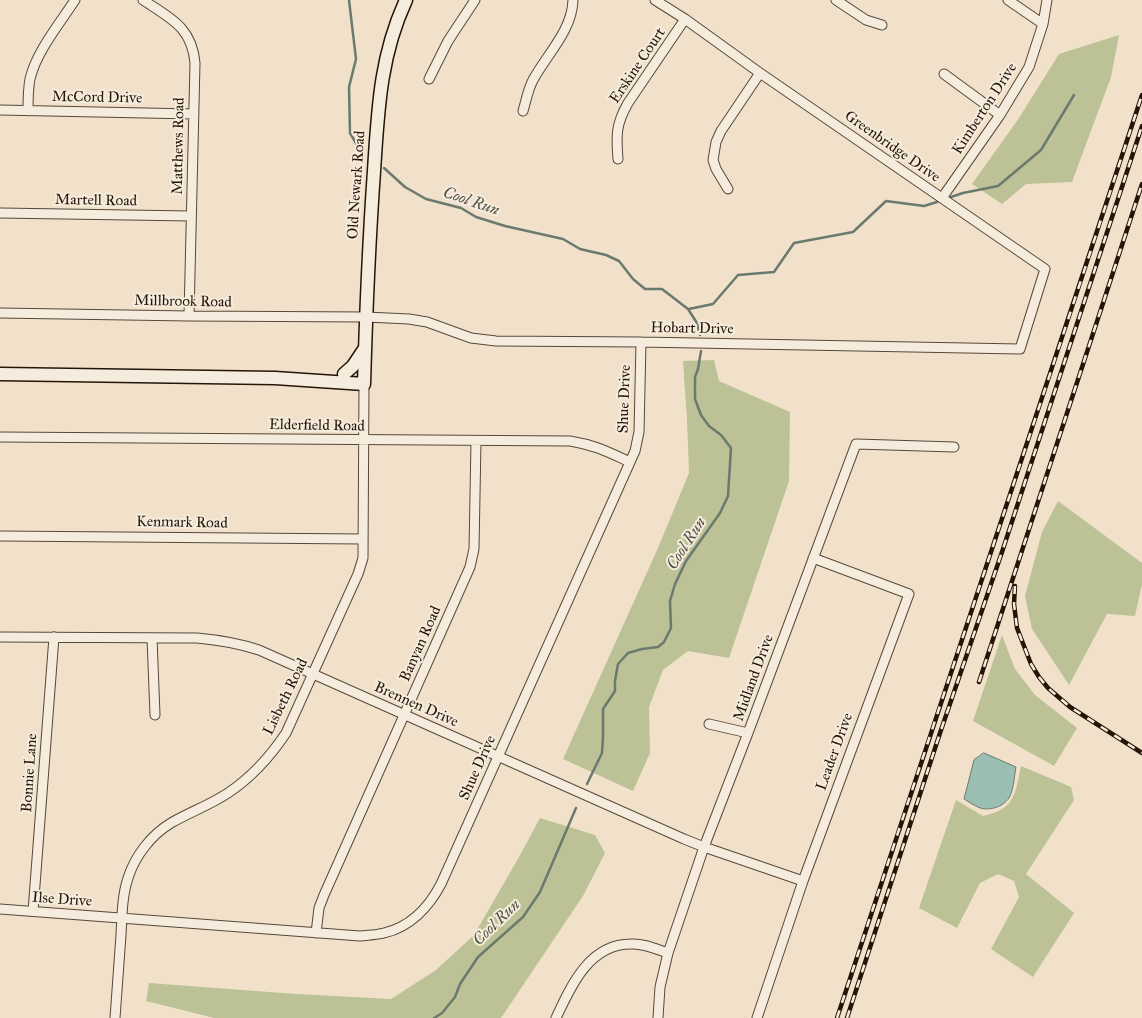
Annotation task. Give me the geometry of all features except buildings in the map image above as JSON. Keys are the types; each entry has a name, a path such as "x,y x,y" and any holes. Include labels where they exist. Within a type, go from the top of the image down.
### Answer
{"street":[{"path":"28,111 30,78 37,60 75,0"},
{"name":"Matthews Road","path":"143,0 181,27 192,46 195,63 189,316"},
{"name":"Old Newark Road","path":"364,380 373,185 380,90 386,57 398,16 406,0"},
{"path":"429,80 448,41 475,0"},
{"path":"523,111 532,82 567,27 573,8 573,0"},
{"name":"Greenbridge Drive","path":"655,0 1045,269 1020,349"},
{"path":"836,0 866,20 882,25"},
{"path":"1008,0 1043,24"},
{"name":"Kimberton Drive","path":"942,198 1000,115 1029,67 1043,24 1047,0"},
{"name":"Erskine Court","path":"618,158 616,141 620,118 628,103 685,19"},
{"path":"728,189 713,160 716,142 721,131 760,73"},
{"path":"944,74 1000,115"},
{"name":"McCord Drive","path":"0,110 194,114"},
{"name":"Martell Road","path":"0,212 191,216"},
{"name":"Millbrook Road","path":"0,313 366,317"},
{"name":"Hobart Drive","path":"366,317 409,319 427,322 471,338 496,341 1020,349"},
{"name":"Shue Drive","path":"122,918 360,936 384,933 408,922 419,914 434,897 442,884 635,450 639,432 641,342"},
{"path":"344,374 353,366 365,348"},
{"path":"0,374 364,380"},
{"path":"275,378 344,374 364,380"},
{"name":"Lisbeth Road","path":"115,1018 125,890 136,859 156,834 171,823 203,808 228,793 244,781 269,757 286,733 361,567 363,558 364,380"},
{"name":"Elderfield Road","path":"0,437 570,442 600,448 630,462"},
{"name":"Banyan Road","path":"316,933 319,908 324,895 467,576 474,549 476,441"},
{"name":"Midland Drive","path":"658,1018 660,987 668,953 704,847 856,444 954,447"},
{"name":"Kenmark Road","path":"0,536 363,539"},
{"name":"Leader Drive","path":"757,1018 803,881 909,594 813,558"},
{"name":"Brennen Drive","path":"0,637 197,638 230,642 259,650 704,847 803,881"},
{"name":"Bonnie Lane","path":"34,912 54,637"},
{"path":"152,638 155,715"},
{"path":"708,724 748,733"},
{"name":"Ilse Drive","path":"0,909 122,918"},
{"path":"556,1018 580,972 594,957 618,945 631,944 646,946 668,953"}],"green space":[{"path":"1119,35 1111,77 1072,182 1026,184 1002,204 972,184 1019,118 1059,54"},
{"path":"714,360 719,381 790,412 789,481 729,658 688,651 663,670 649,707 650,753 633,791 563,759 658,548 689,473 683,361"},
{"path":"1058,501 1142,563 1142,584 1135,616 1107,614 1069,685 1032,629 1025,596 1042,532"},
{"path":"1002,635 1015,669 1035,695 1077,728 1054,766 973,721"},
{"path":"1021,766 1071,787 1074,800 1026,874 1074,913 1033,977 991,949 1019,897 1014,881 998,874 980,883 957,928 919,908 956,800 983,816 1002,809 1008,805 1015,793"},
{"path":"540,818 595,835 605,853 583,896 501,1018 214,1018 146,1001 149,983 391,999 436,970 474,935"}],"water":[{"path":"984,753 1016,767 1009,798 1003,804 991,809 978,807 964,799 974,760"}],"waterway":[{"name":"Cool Run","path":"349,0 356,59 349,87 350,133 363,155"},
{"path":"951,197 998,186 1041,150 1074,95"},
{"name":"Cool Run","path":"384,168 405,187 426,199 461,208 476,217 505,226 563,239 580,249 606,255 619,261 633,279 645,289 662,289 688,309 697,323 700,335"},
{"path":"689,309 713,304 738,275 774,272 794,243 853,232 886,201 924,206 937,202"},
{"name":"Cool Run","path":"587,784 602,753 603,709 615,691 618,664 628,653 658,647 664,642 671,628 670,601 675,584 686,561 720,513 728,496 731,448 721,435 709,426 701,415 695,399 695,377 701,351"},
{"name":"Cool Run","path":"434,1018 442,1013 455,997 460,984 478,957 523,917 540,892 576,808"}],"railway":[{"path":"837,1018 1142,95"},
{"path":"847,1018 1142,126"},
{"path":"979,682 1142,184"},
{"path":"1015,586 1014,604 1017,628 1031,664 1039,677 1048,688 1070,707 1142,753"}]}
